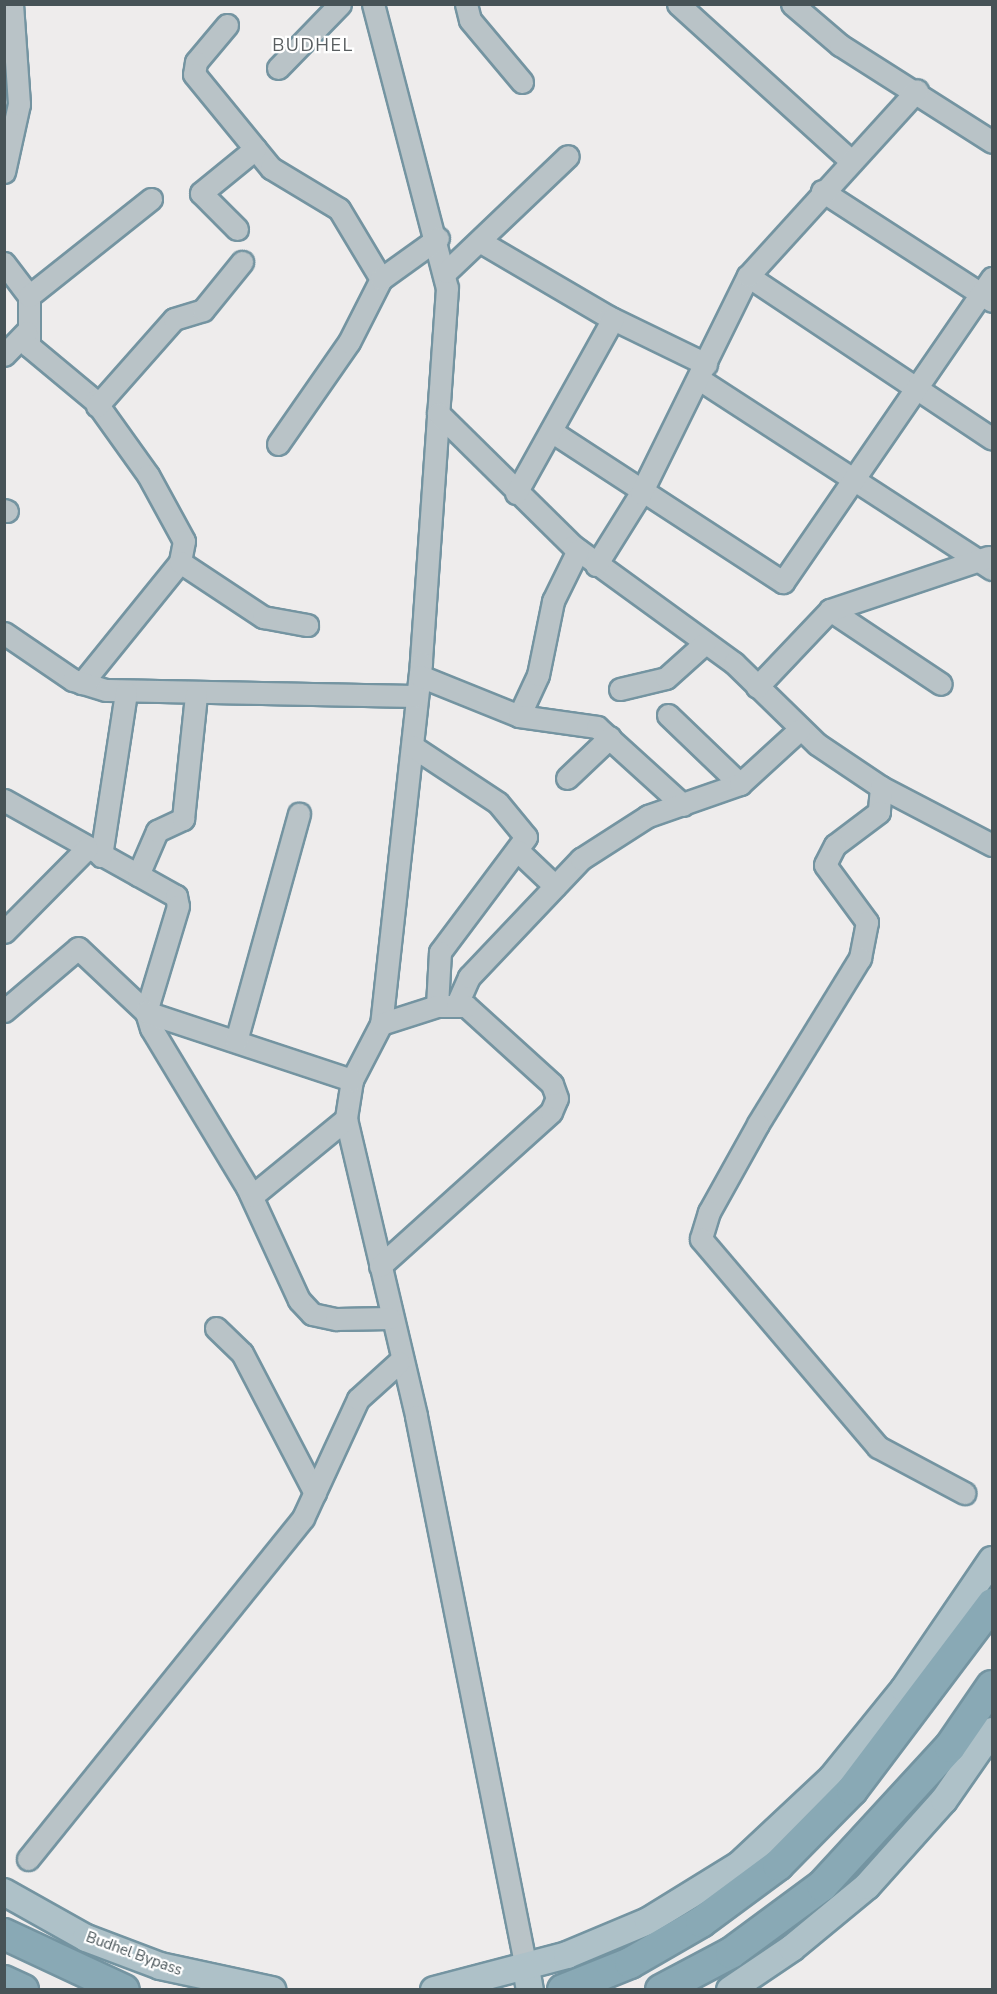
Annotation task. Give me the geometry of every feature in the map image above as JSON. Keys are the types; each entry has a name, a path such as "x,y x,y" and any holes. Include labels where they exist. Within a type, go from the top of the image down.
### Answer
{"highway":[{"path":"563,1989 630,1964 701,1922 778,1865 852,1790 993,1604"},
{"path":"661,1989 731,1953 822,1886 950,1748 993,1686"},
{"path":"4,1934 124,1989"},
{"path":"4,1981 23,1989"}],"main road":[{"path":"434,1989 528,1979 648,1921 739,1865 832,1778 904,1689 993,1560"},
{"path":"730,1989 792,1948 867,1886 944,1800 993,1731"},
{"name":"Budhel Bypass","path":"4,1892 87,1938 160,1966 272,1989"}],"street":[{"path":"4,172 19,104 12,4"},
{"path":"278,68 340,4"},
{"path":"373,4 446,272 418,686 381,1024 352,1080 346,1119 380,1266 399,1362 416,1416 528,1979"},
{"path":"466,4 470,20 522,82"},
{"path":"678,4 851,161"},
{"path":"792,4 840,45 987,132"},
{"path":"227,25 196,62 194,74 271,168 339,209 381,279"},
{"path":"596,565 641,493 747,276 822,191 917,90"},
{"path":"237,229 201,193 255,149"},
{"path":"446,272 481,242 568,156"},
{"path":"551,431 641,493 783,582 913,386 989,291 822,191"},
{"path":"28,296 151,199"},
{"path":"278,444 349,342 381,279 438,238"},
{"path":"481,242 702,371 852,479 988,562"},
{"path":"97,406 174,319 203,310 242,262"},
{"path":"4,263 28,296 26,332 35,352 97,406 148,475 184,541 180,562 82,683"},
{"path":"747,276 993,440"},
{"path":"516,493 613,319"},
{"path":"4,355 26,332"},
{"path":"438,413 516,493 578,550 705,643 757,687 799,730 881,787 993,845"},
{"path":"519,716 538,675 553,601 578,550"},
{"path":"180,562 263,617 307,625"},
{"path":"757,687 830,610 988,562"},
{"path":"830,610 941,684"},
{"path":"4,633 82,683 126,692 196,695 418,686 519,716 585,722 610,737 683,805"},
{"path":"620,689 666,678 705,643"},
{"path":"4,932 97,848 109,816 126,692"},
{"path":"138,875 157,831 183,819 196,695"},
{"path":"668,715 741,784"},
{"path":"381,1024 447,1005 469,977 555,886 614,834 741,784 799,730"},
{"path":"567,778 610,737"},
{"path":"412,746 518,822 526,837 518,851 440,952 447,1005"},
{"path":"881,787 879,812 835,845 825,865 867,922 860,958 758,1124 709,1212 701,1239 878,1447 964,1493"},
{"path":"4,800 97,848 178,900 146,1012"},
{"path":"236,1041 299,814"},
{"path":"518,851 555,886"},
{"path":"4,1011 78,948 146,1012 252,1196 306,1309 336,1319 390,1318"},
{"path":"380,1266 551,1112 557,1098 552,1084 491,1026 447,1005"},
{"path":"146,1012 352,1080"},
{"path":"252,1196 346,1119"},
{"path":"216,1328 242,1353 315,1492"},
{"path":"28,1859 289,1536 315,1492 358,1399 399,1362"}],"district":[{"name":"BUDHEL","path":"313,45"}]}
